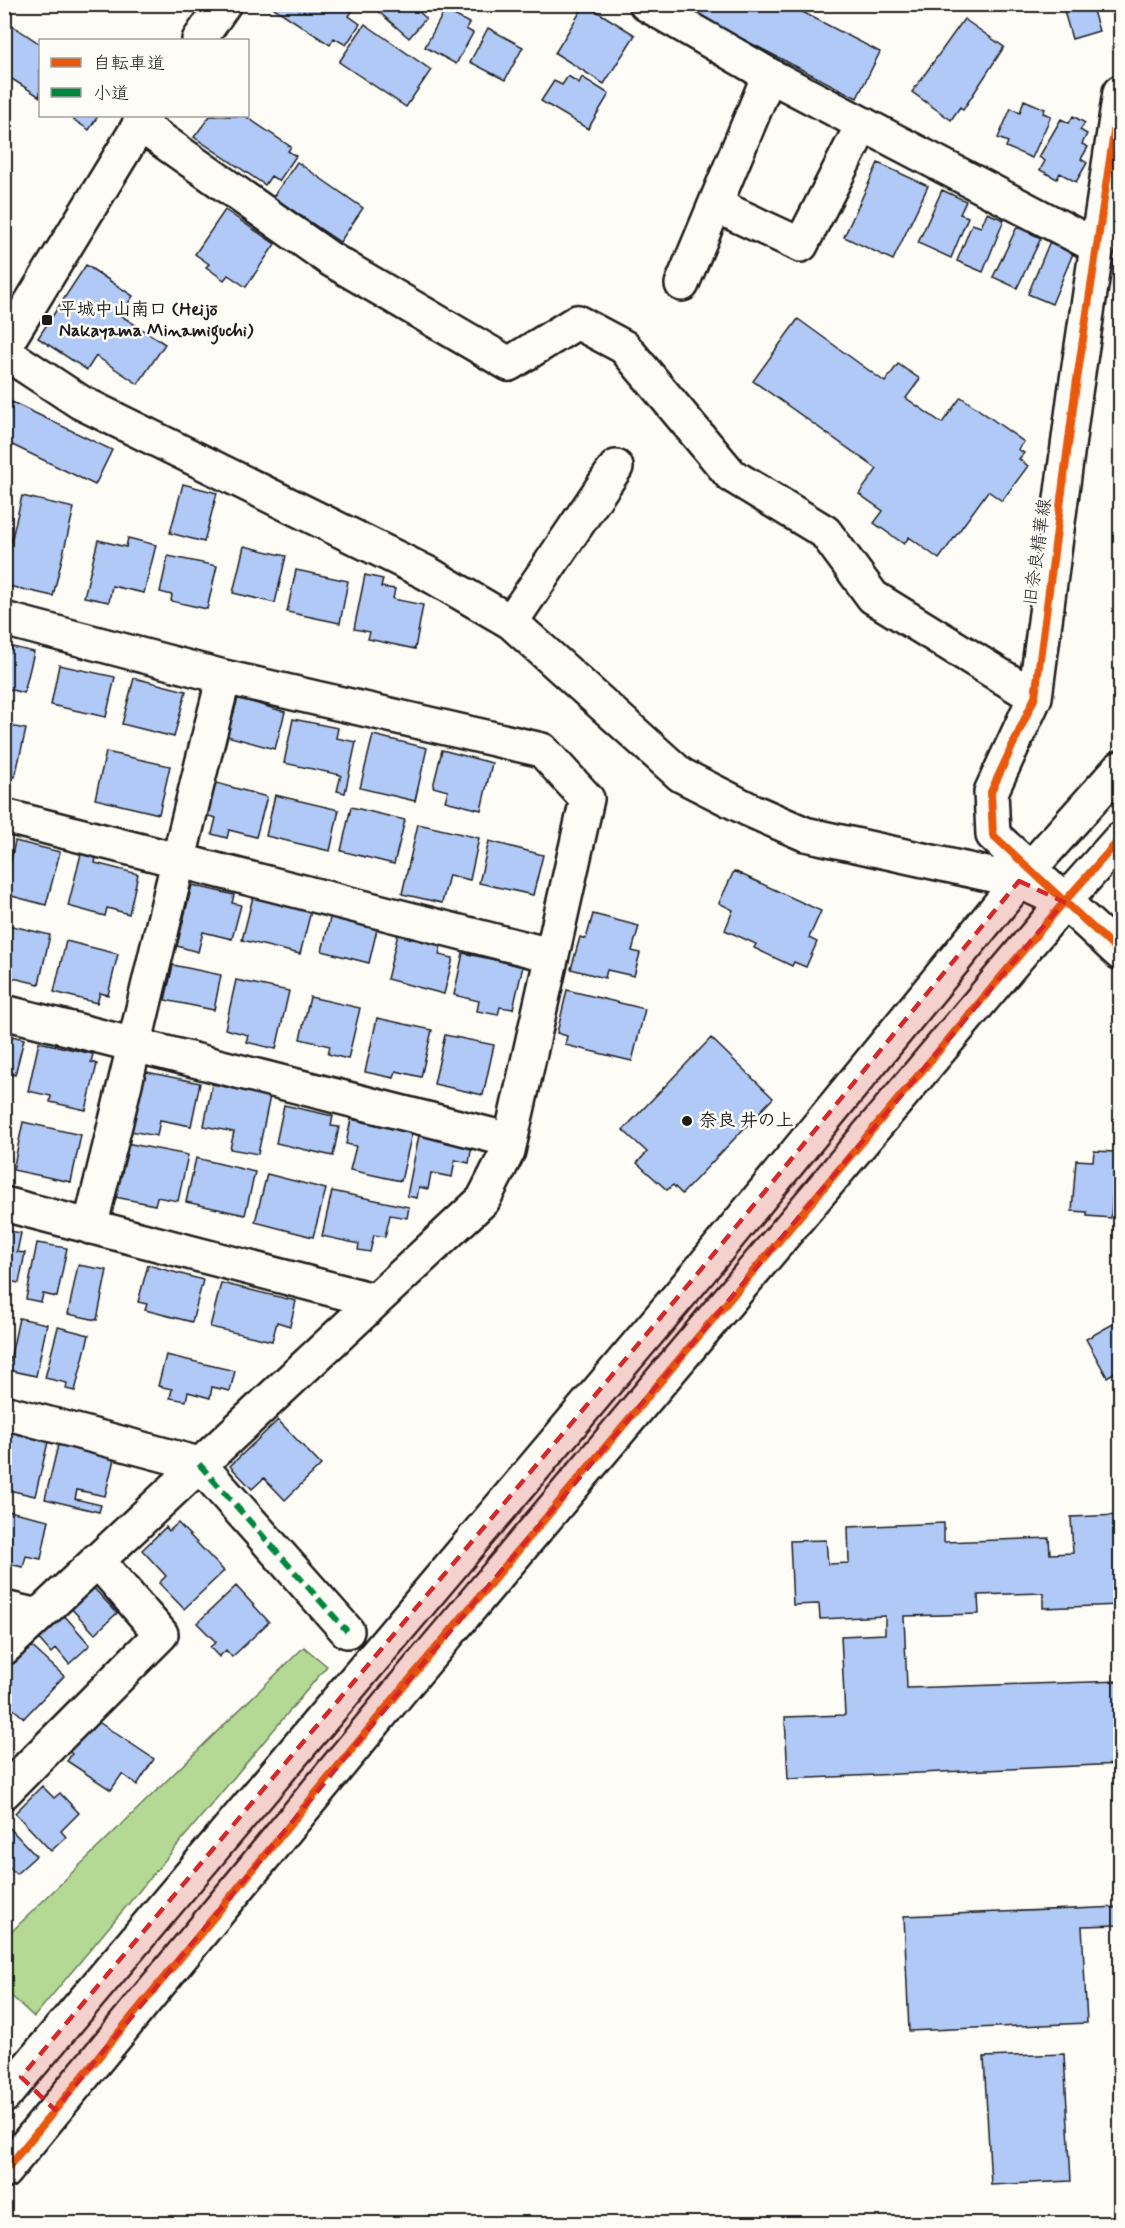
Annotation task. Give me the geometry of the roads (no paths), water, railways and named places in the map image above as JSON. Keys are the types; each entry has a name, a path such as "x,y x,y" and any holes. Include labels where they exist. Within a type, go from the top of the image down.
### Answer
{"street":[{"path":"200,39 224,4"},
{"path":"646,4 769,75 1098,247"},
{"path":"682,284 769,75"},
{"name":"旧奈良精華線","path":"1120,92 1074,405 1035,697 991,792 993,835 1024,874 1064,902 1120,953"},
{"path":"4,347 142,120 330,259 509,364 577,322 624,347 731,475 825,532 873,597 1035,697"},
{"path":"715,205 801,245 863,124"},
{"path":"4,352 80,402 428,573 511,622 681,775 750,810 805,834 1024,874"},
{"path":"511,622 616,467"},
{"path":"4,619 224,677 542,750 586,799 508,1151 483,1200 373,1300 4,1648"},
{"path":"90,1227 135,1046 176,861 224,677"},
{"path":"55,2110 10,2078 660,1318 1024,874 1120,768"},
{"path":"4,816 550,955"},
{"path":"4,2172 407,1682 1064,902 1120,839"},
{"path":"4,1012 510,1140"},
{"path":"4,1204 373,1300"},
{"path":"4,1412 199,1464 347,1631"},
{"path":"4,1792 161,1634 98,1560"},
{"path":"4,1608 38,1616"}],"place":[{"name":"平城中山南口 (Heijō Nakayama Minamiguchi)","path":"47,320"},
{"name":"奈良 井の上","path":"687,1121"}]}
